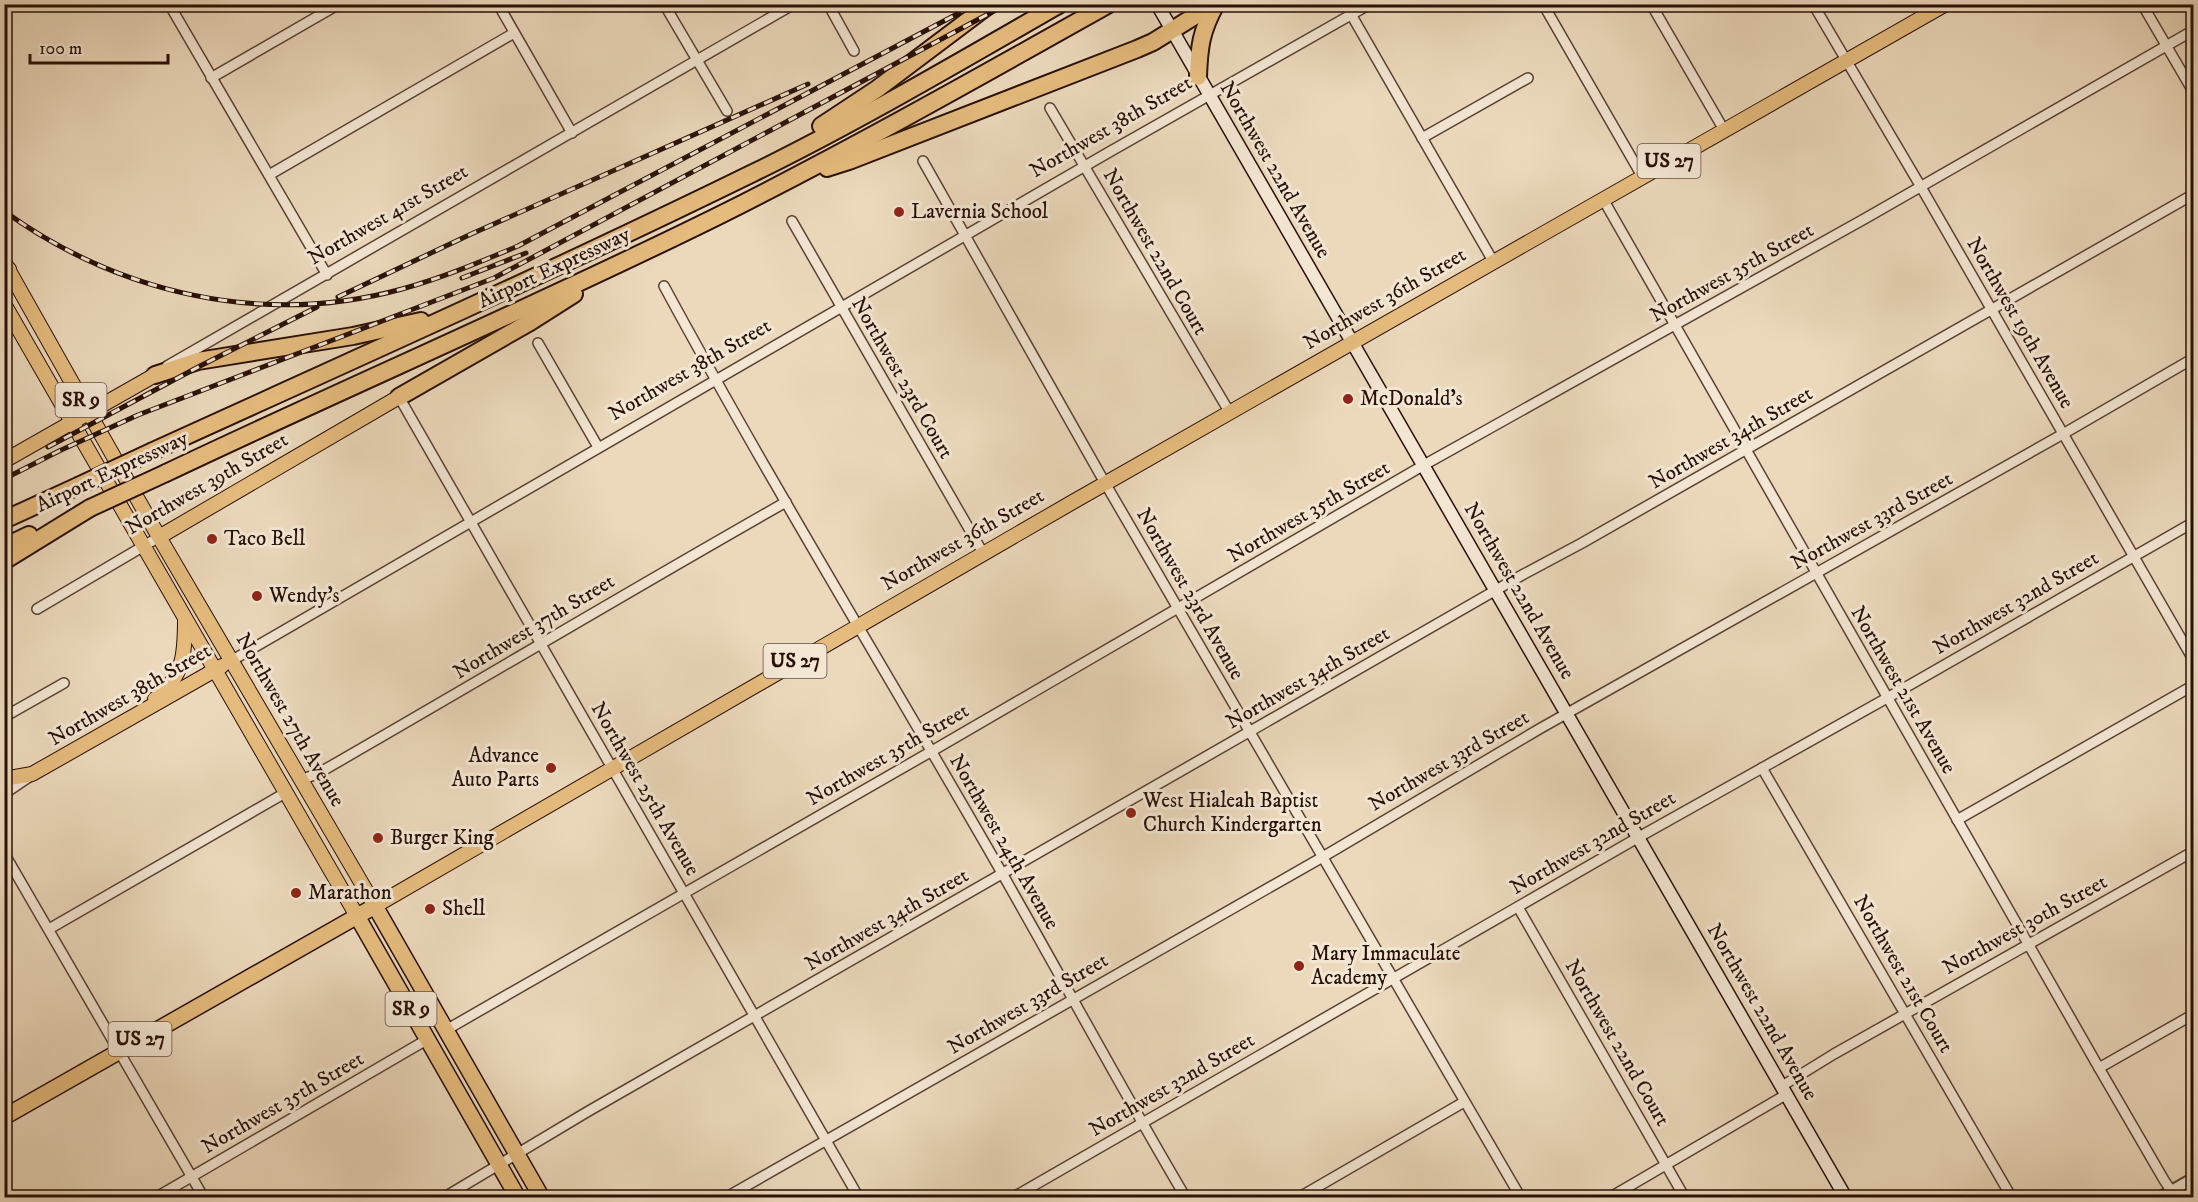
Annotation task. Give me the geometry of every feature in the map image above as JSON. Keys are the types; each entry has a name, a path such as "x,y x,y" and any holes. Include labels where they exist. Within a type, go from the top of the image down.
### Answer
{"highway":[{"path":"753,173 877,89 990,4"},
{"name":"Airport Expressway","path":"4,520 753,173 940,74 1060,4"},
{"name":"Airport Expressway","path":"4,547 314,402 625,261 794,177 947,95 1108,4"},
{"path":"794,177 849,161 1145,46 1215,4"},
{"path":"1198,77 1199,43 1215,4"},
{"path":"399,397 530,322 625,261"},
{"path":"155,375 198,361 353,336 454,313"},
{"path":"4,561 90,508"},
{"name":"Northwest 36th Street","path":"4,1117 375,906"},
{"name":"Northwest 27th Avenue","path":"375,906 542,1197"},
{"name":"Northwest 27th Avenue","path":"357,916 518,1197"},
{"path":"428,1039 445,1039 454,1045"}],"main road":[{"name":"Northwest 22nd Avenue","path":"1157,4 1846,1197"},
{"name":"Northwest 36th Street","path":"375,906 983,553 1946,4"},
{"path":"4,292 7,265"},
{"name":"Northwest 27th Avenue","path":"7,265 159,537 375,906"},
{"path":"4,302 15,304 38,322"},
{"name":"Northwest 27th Avenue","path":"4,302 357,916"},
{"name":"Northwest 41st Street","path":"4,461 155,375"},
{"name":"Northwest 39th Street","path":"159,537 399,397"},
{"path":"132,716 162,693 177,675 184,657 185,618"},
{"name":"Northwest 38th Street","path":"4,779 32,774 231,661"},
{"path":"267,761 291,779 300,780"}],"street":[{"path":"169,4 327,275"},
{"path":"211,78 339,4"},
{"path":"498,4 573,133"},
{"path":"664,4 727,111"},
{"name":"Northwest 41st Street","path":"155,375 174,360 327,275 794,4"},
{"path":"828,4 854,51"},
{"name":"Northwest 38th Street","path":"231,661 598,447 1370,4"},
{"path":"1544,4 1642,176"},
{"path":"1651,4 1724,130"},
{"name":"Northwest 19th Avenue","path":"1813,4 1921,187 2193,661"},
{"path":"2142,4 2193,93"},
{"path":"1352,16 1493,261"},
{"name":"Northwest 35th Street","path":"446,1030 932,752 1424,465 1921,187 2193,30"},
{"path":"269,176 514,33"},
{"path":"1422,138 1528,78"},
{"name":"Northwest 22nd Court","path":"1050,108 1230,413"},
{"name":"Northwest 23rd Avenue","path":"923,161 1321,858 1521,1197"},
{"name":"Northwest 34th Street","path":"443,1197 1496,590 1746,451 2193,194"},
{"name":"Northwest 21st Avenue","path":"1602,199 2098,1068 2163,1180 2174,1194"},
{"name":"Northwest 23rd Court","path":"792,221 983,553"},
{"name":"Northwest 24th Avenue","path":"664,286 715,381 1003,874 1142,1123 1186,1197"},
{"path":"538,343 598,447"},
{"name":"Northwest 33rd Street","path":"725,1197 1321,858 1567,713 2063,434 2193,358"},
{"name":"Northwest 25th Avenue","path":"399,397 859,1197"},
{"name":"Northwest 37th Street","path":"300,780 316,774 786,502"},
{"name":"Northwest 32nd Street","path":"1012,1197 1393,980 1638,837 1887,698 2193,522"},
{"name":"Northwest 39th Street","path":"37,609 159,537"},
{"path":"4,717 64,683"},
{"path":"1957,820 2193,685"},
{"name":"Northwest 21st Court","path":"1762,768 2012,1197"},
{"name":"Northwest 38th Street","path":"4,794 32,774"},
{"path":"49,929 285,792"},
{"name":"Northwest 30th Street","path":"1609,1197 1666,1165 1905,1014 2193,851"},
{"path":"4,853 121,1050 204,1197"},
{"name":"Northwest 22nd Court","path":"1518,907 1685,1197"},
{"path":"2098,1068 2193,1014"},
{"name":"Northwest 35th Street","path":"155,1197 428,1039"},
{"path":"1298,1197 1464,1102"},
{"path":"2159,1197 2174,1194 2193,1178"}],"railway":[{"path":"4,211 48,240 95,264 144,282 194,295 246,303 298,305 350,300 402,289 446,275 518,246 976,4"},
{"path":"4,479 138,415 494,278 1007,4"},
{"path":"338,297 469,235 808,84"},
{"path":"462,278 526,253"},
{"path":"48,447 317,307"}],"place":[{"name":"Lavernia School","path":"899,212"},
{"name":"McDonald's","path":"1348,399"},
{"name":"Taco Bell","path":"212,539"},
{"name":"Wendy's","path":"257,596"},
{"name":"Advance Auto Parts","path":"551,768"},
{"name":"West Hialeah Baptist Church Kindergarten","path":"1131,813"},
{"name":"Burger King","path":"378,838"},
{"name":"Marathon","path":"296,893"},
{"name":"Shell","path":"430,909"},
{"name":"Mary Immaculate Academy","path":"1299,966"}]}
